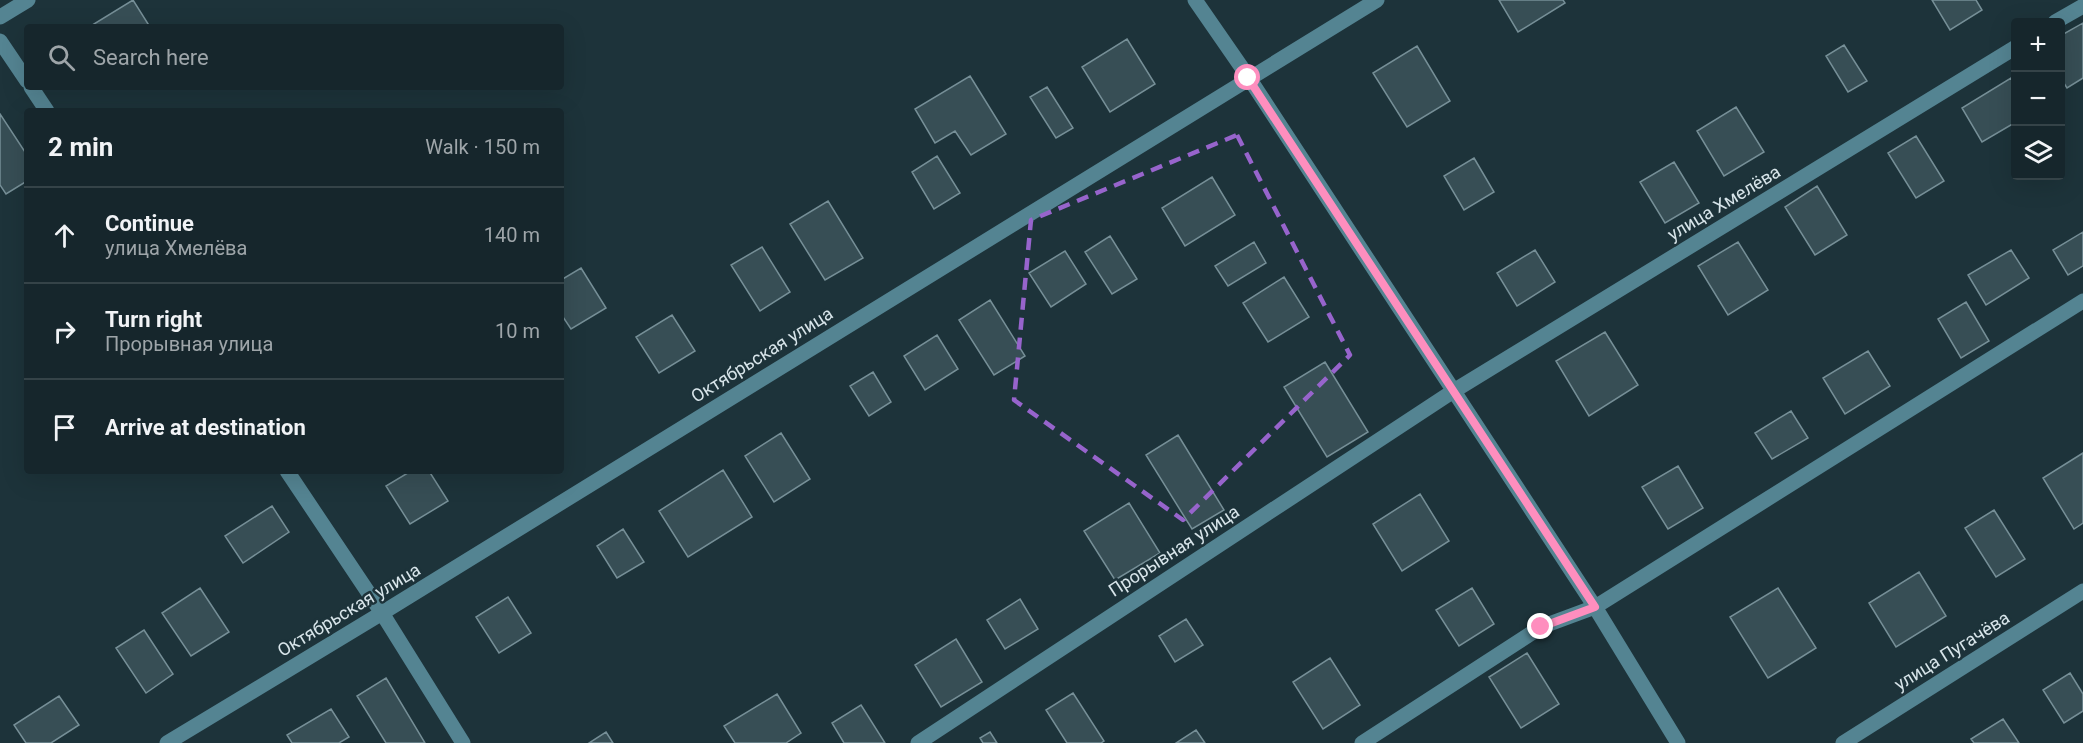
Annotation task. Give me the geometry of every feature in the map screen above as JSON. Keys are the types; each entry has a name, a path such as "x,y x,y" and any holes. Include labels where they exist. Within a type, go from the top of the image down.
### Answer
{"street":[{"path":"0,17 28,0"},
{"path":"1195,0 1595,607 1678,743"},
{"name":"Октябрьская улица","path":"167,743 1377,0"},
{"path":"2062,18 2083,6"},
{"path":"0,41 24,77"},
{"name":"улица Хмелёва","path":"1452,392 2011,50"},
{"path":"33,90 45,108"},
{"path":"1362,743 1541,627 1595,607 2083,301"},
{"name":"Прорывная улица","path":"918,743 1452,392"},
{"path":"289,474 382,613 463,743"},
{"name":"улица Пугачёва","path":"1843,743 2083,591"}],"highlighted area":[{"path":"1237,135 1350,355 1183,520 1014,400 1031,220"}],"building":[{"path":"133,0 148,24 94,24"},
{"path":"1499,0 1563,0 1565,3 1518,32"},
{"path":"1932,0 1976,0 1982,10 1950,30"},
{"path":"2083,23 2083,78 2067,88 2065,85 2065,33"},
{"path":"1127,39 1155,84 1110,112 1082,67"},
{"path":"1844,45 1867,81 1848,92 1826,56"},
{"path":"1417,46 1450,101 1407,127 1373,73"},
{"path":"970,76 1006,134 971,155 955,131 935,143 915,109"},
{"path":"2011,78 2011,125 1982,142 1962,108"},
{"path":"1047,87 1073,128 1056,138 1030,97"},
{"path":"1736,107 1764,152 1724,176 1697,131"},
{"path":"0,114 24,150 24,183 6,194 0,185"},
{"path":"1916,136 1944,181 1916,198 1888,153"},
{"path":"937,156 960,193 934,209 912,172"},
{"path":"1474,158 1494,192 1464,210 1444,176"},
{"path":"1674,162 1699,203 1665,223 1640,182"},
{"path":"1212,177 1235,215 1185,246 1162,208"},
{"path":"1817,186 1847,235 1815,255 1785,207"},
{"path":"828,201 863,258 825,280 790,224"},
{"path":"2083,232 2083,266 2068,275 2053,250"},
{"path":"1110,236 1137,279 1112,294 1085,252"},
{"path":"1254,242 1266,263 1228,286 1215,266"},
{"path":"1738,242 1768,290 1728,315 1698,266"},
{"path":"762,247 790,292 760,311 731,265"},
{"path":"1535,250 1555,282 1517,306 1497,273"},
{"path":"2011,250 2029,278 1986,305 1968,275"},
{"path":"1065,251 1086,284 1051,307 1029,273"},
{"path":"581,268 606,308 571,329 564,318 564,278"},
{"path":"1284,277 1309,317 1268,342 1243,303"},
{"path":"990,300 1025,356 994,375 959,320"},
{"path":"1966,302 1989,341 1961,358 1938,319"},
{"path":"672,315 695,351 659,373 636,337"},
{"path":"1605,332 1638,385 1589,416 1556,361"},
{"path":"937,335 958,369 925,390 904,356"},
{"path":"1868,351 1890,386 1845,414 1823,378"},
{"path":"1325,362 1368,432 1327,457 1284,387"},
{"path":"873,372 891,402 869,416 850,386"},
{"path":"1791,411 1808,438 1772,459 1755,433"},
{"path":"781,433 810,479 774,502 745,456"},
{"path":"1178,435 1224,510 1192,529 1146,455"},
{"path":"2083,453 2083,523 2074,529 2043,478"},
{"path":"1678,466 1703,508 1668,529 1642,487"},
{"path":"723,470 752,517 688,557 659,511"},
{"path":"406,474 431,474 448,501 410,524 386,486"},
{"path":"1420,494 1449,541 1402,571 1373,524"},
{"path":"1129,503 1160,553 1115,580 1084,531"},
{"path":"272,506 289,532 243,563 225,536"},
{"path":"1994,510 2025,559 1996,577 1965,528"},
{"path":"623,529 644,562 617,578 597,546"},
{"path":"1919,572 1946,616 1896,647 1869,603"},
{"path":"200,588 229,632 191,656 162,613"},
{"path":"1472,588 1494,624 1459,646 1436,610"},
{"path":"1778,588 1816,648 1768,678 1730,617"},
{"path":"508,597 531,633 499,653 476,617"},
{"path":"1020,599 1038,629 1005,649 987,620"},
{"path":"1186,619 1203,645 1175,662 1159,636"},
{"path":"144,630 173,674 146,693 116,648"},
{"path":"956,639 982,682 941,707 915,665"},
{"path":"1527,653 1559,704 1521,728 1489,677"},
{"path":"1330,658 1360,705 1323,729 1293,682"},
{"path":"2070,673 2083,694 2083,711 2064,723 2043,690"},
{"path":"386,678 425,743 386,743 357,696"},
{"path":"1073,693 1104,741 1101,743 1067,743 1046,710"},
{"path":"777,694 801,733 786,743 735,743 724,726"},
{"path":"59,696 79,725 51,743 26,743 14,725"},
{"path":"861,705 885,743 844,743 832,723"},
{"path":"331,709 349,737 339,743 292,743 287,735"},
{"path":"2003,719 2019,743 1974,743 1971,739"},
{"path":"1196,730 1205,743 1176,743"},
{"path":"606,732 613,743 589,743"},
{"path":"990,732 997,743 983,743 980,738"}],"route":[{"path":"1248,78 1595,607 1541,627"}]}
